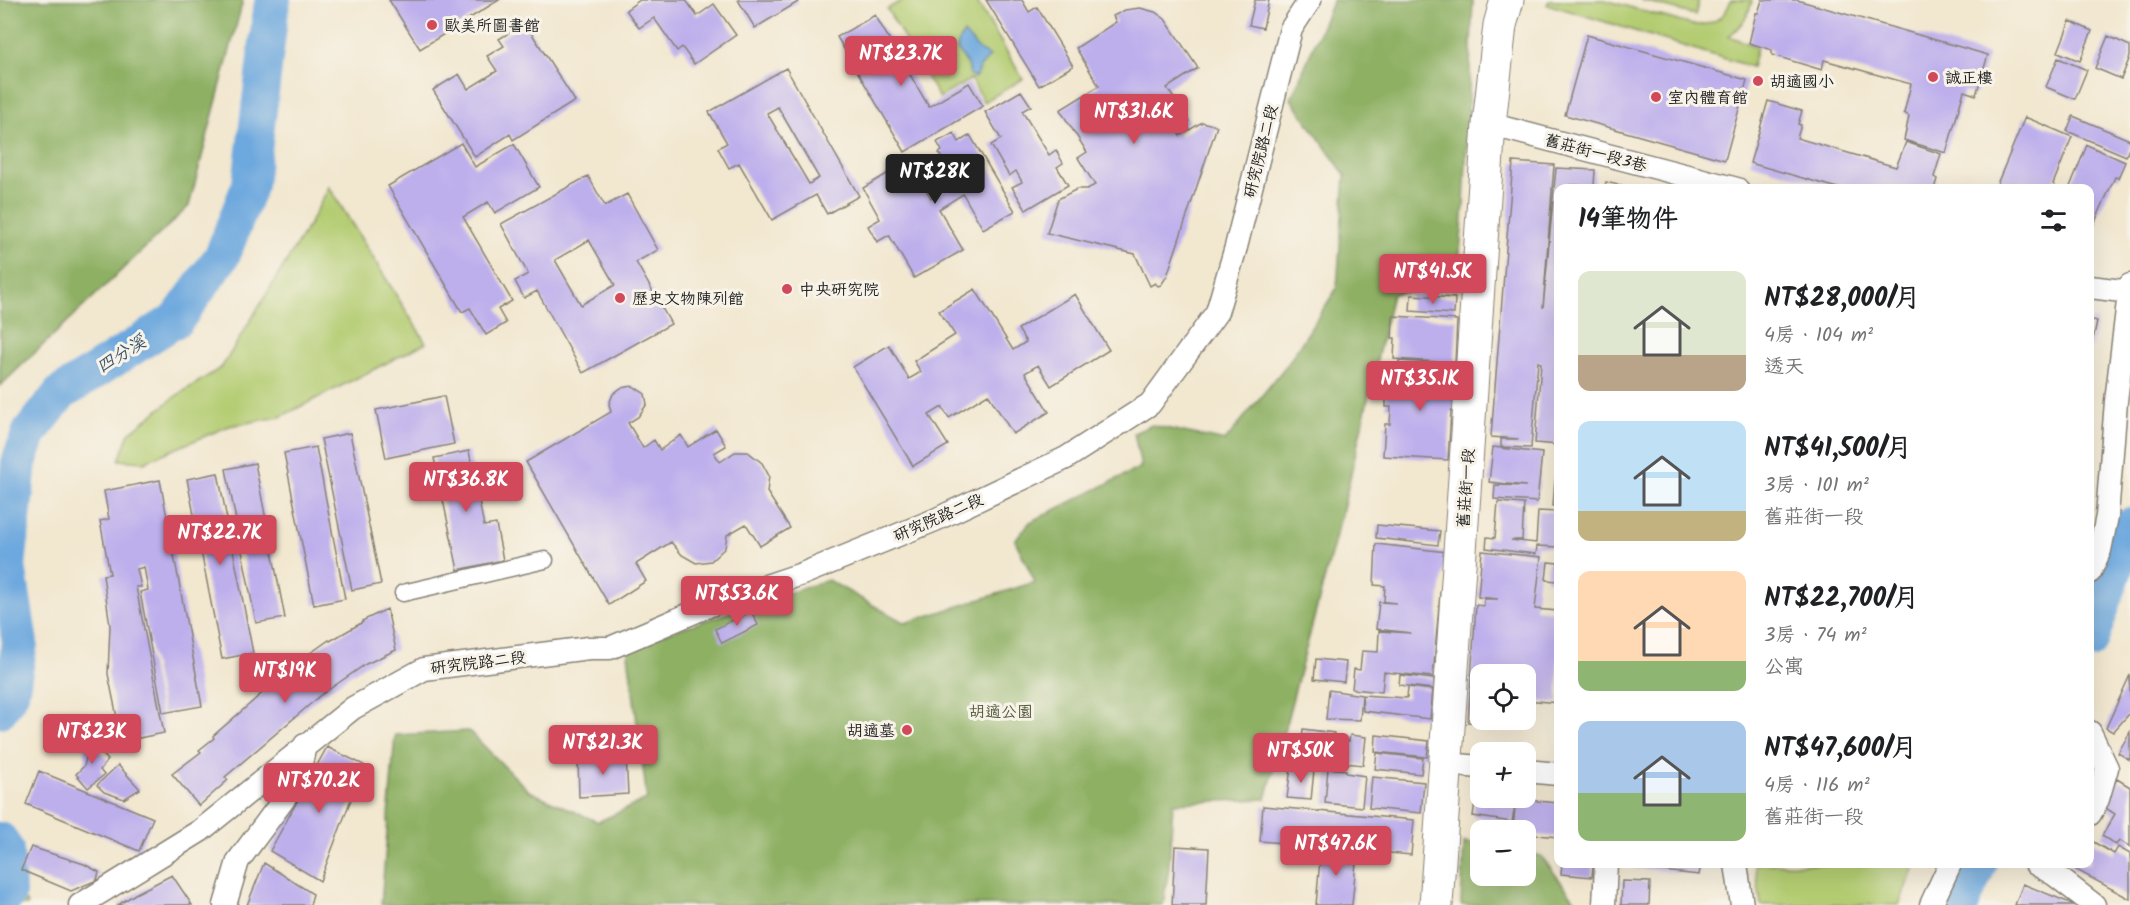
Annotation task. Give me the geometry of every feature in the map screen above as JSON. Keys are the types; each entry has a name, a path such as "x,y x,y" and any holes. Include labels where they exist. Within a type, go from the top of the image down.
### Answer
{"main road":[{"name":"舊莊街一段","path":"1436,905 1489,124 1500,25 1507,0"}],"street":[{"name":"研究院路二段","path":"80,905 200,831 353,708 425,668 589,648 610,648 718,602 802,574 935,520 1066,458 1150,404 1217,312 1236,247 1291,29 1310,0"},
{"name":"舊莊街一段3巷","path":"1489,124 1705,184"},
{"path":"2094,287 2129,290 2124,401 2098,512 2100,550 2094,563"},
{"path":"404,593 545,560"},
{"path":"2094,740 2107,768 2094,806"},
{"path":"225,905 238,861 284,799 301,764 305,745"},
{"path":"1447,764 1470,766"},
{"path":"1536,772 1554,774"},
{"path":"1604,905 1606,868"},
{"path":"1737,868 1742,905"},
{"path":"1931,905 1948,868"},
{"path":"2051,868 2094,905"}],"green space":[{"path":"0,0 243,0 189,206 0,386"},
{"path":"903,0 976,0 1023,79 984,102 971,79 939,98 887,9"},
{"name":"胡適公園","path":"1333,0 1473,0 1464,205 1457,286 1392,294 1342,513 1266,799 1173,803 1169,867 1163,905 381,905 395,735 469,731 529,791 598,822 647,799 627,646 828,580 905,623 1035,582 1015,540 1030,522 1141,467 1134,433 1152,425 1225,441 1289,362 1337,288 1345,175 1291,99"},
{"path":"1549,0 1605,0 1692,25 1712,23 1717,20 1725,12 1731,0 1752,0 1744,20 1729,36 1757,47 1752,67 1547,4"},
{"path":"1641,0 1699,0 1695,15"},
{"path":"329,187 426,343 280,417 229,426 144,462 119,460 129,433 176,396 222,367 310,223"},
{"path":"1464,842 1470,843 1470,886 1536,886 1536,855 1541,856 1579,905 1461,905"},
{"path":"0,864 28,905 0,905"},
{"path":"1756,868 1913,868 1899,905 1761,905"}],"water":[{"path":"964,33 980,51 990,56 980,67 975,78 970,75 968,65 957,49"}],"building":[{"name":"歐美所圖書館","path":"389,0 499,0 420,49"},
{"path":"640,0 686,0 697,16 714,4 736,35 694,64 682,47 677,51 654,18 639,28 626,10"},
{"path":"738,0 797,0 798,2 755,28"},
{"path":"986,0 1022,0 1029,12 1037,7 1073,66 1039,86"},
{"path":"1255,0 1269,0 1263,28 1249,25"},
{"name":"誠正樓","path":"1762,0 1797,0 1988,55 1976,95 1964,91 1946,153 1904,140 1909,116 1904,113 1911,84 1824,60 1822,70 1772,55 1772,50 1749,43 1756,13 1758,13"},
{"path":"1140,8 1155,12 1165,19 1198,68 1167,88 1189,121 1176,129 1180,136 1202,122 1217,126 1167,276 1158,286 1155,283 1150,286 1135,254 1047,233 1058,199 1077,189 1087,189 1095,185 1078,158 1087,152 1060,110 1099,86 1076,48 1116,22 1113,16 1125,10"},
{"path":"875,15 929,107 969,83 983,106 905,152 837,37"},
{"path":"2070,21 2092,31 2080,61 2058,52"},
{"path":"525,23 575,101 513,140 510,134 475,157 433,90 459,74 468,89 497,71 487,56 504,46 499,39"},
{"name":"室內體育館","path":"1587,35 1747,80 1725,160 1565,115"},
{"path":"2108,36 2130,46 2130,57 2121,79 2095,68"},
{"path":"2058,58 2087,70 2075,99 2046,87"},
{"path":"786,68 859,196 827,214 816,195 772,220 739,163 729,168 718,148 727,143 709,112","holes":["778,107 819,178 809,184 767,113"]},
{"path":"1021,91 1031,106 1022,111 1049,155 1056,150 1063,163 1057,167 1068,185 1026,210 1012,187 1022,182 1016,171 1009,176 991,145 1001,139 985,112"},
{"path":"1768,101 1802,111 1797,138 1896,167 1906,142 1941,154 1934,177 1937,179 1936,184 1824,184 1750,163"},
{"path":"2073,116 2130,140 2126,156 2067,131"},
{"path":"2025,117 2072,137 2053,184 1997,184"},
{"path":"954,133 959,142 970,135 1015,211 983,229 963,194 939,209 963,250 914,278 889,235 877,242 868,226 880,219 863,188 909,161 931,198 956,183 939,153 942,151 937,142"},
{"path":"461,143 475,167 514,144 539,187 495,213 488,202 463,217 512,301 498,309 506,323 486,335 470,308 462,312 388,186"},
{"path":"2087,145 2125,162 2118,178 2115,177 2094,224 2094,184 2071,184"},
{"path":"1513,162 1554,165 1543,308 1554,190 1554,445 1535,443 1541,363 1538,362 1531,448 1501,447 1501,439 1519,439 1491,437"},
{"path":"1556,168 1595,170 1594,184 1555,184"},
{"path":"588,176 605,206 627,194 658,250 636,262 671,324 583,373 537,291 524,298 515,281 528,274 501,224","holes":["589,240 615,285 581,305 555,260"]},
{"path":"975,289 1013,350 1026,342 1018,329 1075,294 1109,350 1051,386 1038,365 1025,373 1049,412 1013,434 988,394 949,418 942,407 929,415 948,445 913,466 853,367 889,345 909,379 921,372 914,361 955,335 939,311"},
{"path":"1411,295 1455,298 1454,314 1410,311"},
{"path":"1393,316 1457,320 1455,363 1394,359"},
{"path":"1399,361 1449,364 1450,394 1456,395 1455,411 1451,411 1448,460 1383,456 1385,424 1390,424 1391,407 1386,407 1386,390 1391,391 1391,374 1398,375"},
{"path":"633,386 645,394 647,404 638,417 628,423 643,448 654,440 660,450 681,435 688,447 716,429 726,446 714,453 720,462 735,452 748,452 762,463 769,476 767,492 790,528 760,546 746,524 727,535 725,548 711,561 696,563 682,555 671,542 636,564 646,581 609,605 526,462 611,412 609,404 613,394 621,388"},
{"path":"444,396 454,444 386,458 376,410"},
{"path":"350,433 381,584 352,590 321,439"},
{"path":"316,447 345,599 314,605 284,453"},
{"path":"1493,447 1542,453 1537,502 1494,499 1495,485 1526,486 1489,482"},
{"path":"469,451 484,526 496,524 503,560 458,570 434,458"},
{"path":"255,463 285,618 256,623 226,469"},
{"path":"218,473 253,653 222,659 187,479"},
{"path":"160,480 202,706 163,713 140,592 148,590 144,567 137,569 141,587 136,587 164,733 134,739 131,725 119,727 108,674 110,626 103,575 110,574 100,521 109,519 104,491"},
{"path":"1498,502 1524,504 1522,540 1511,540 1536,543 1538,511 1554,512 1554,547 1537,546 1536,554 1486,548 1487,537 1495,538"},
{"path":"1377,525 1440,531 1438,545 1376,538"},
{"path":"1376,544 1447,552 1440,593 1433,677 1384,672 1382,692 1352,689 1354,669 1360,670 1362,651 1378,652 1379,631 1411,633 1376,629 1379,602 1397,603 1384,602 1385,586 1374,585"},
{"path":"1482,551 1541,557 1535,609 1554,611 1554,703 1536,701 1536,664 1472,664 1476,605 1484,606 1484,599 1498,599 1478,597"},
{"path":"1548,562 1554,563 1554,581 1546,580"},
{"path":"387,609 396,650 366,664 321,695 225,777 228,780 199,806 172,774 201,752 199,750 214,738 213,736 299,661 329,640"},
{"path":"751,611 758,625 722,643 715,629"},
{"path":"1316,659 1346,662 1344,682 1314,679"},
{"path":"1400,675 1434,679 1434,689 1399,685"},
{"path":"2130,675 2130,713 2113,732 2106,728"},
{"path":"1408,687 1433,690 1430,719 1363,711 1362,695 1407,698"},
{"path":"1329,690 1362,695 1360,720 1326,719"},
{"path":"1470,693 1470,722 1468,722"},
{"path":"1303,729 1334,733 1333,738 1349,741 1350,735 1366,737 1363,765 1300,758"},
{"path":"2130,732 2130,760 2118,753"},
{"path":"1376,735 1429,741 1427,757 1375,752"},
{"path":"90,741 108,760 100,770 104,775 88,788 76,774 84,766 86,758 84,747"},
{"path":"327,747 364,765 320,881 270,851"},
{"path":"1377,753 1423,758 1421,774 1375,769"},
{"path":"626,755 628,794 579,797 578,757"},
{"path":"118,765 140,789 124,799 104,792 97,785"},
{"path":"1291,767 1314,770 1311,800 1287,798"},
{"path":"1328,768 1346,770 1346,773 1365,776 1362,807 1325,803"},
{"path":"39,771 153,818 139,851 26,804"},
{"path":"1372,777 1424,782 1421,813 1369,808"},
{"path":"2117,779 2130,787 2130,847 2119,840 2116,845 2102,836 2115,814 2101,805"},
{"path":"1536,801 1554,803 1554,837 1536,835 1536,820 1514,820 1515,808 1536,808"},
{"path":"1263,806 1414,820 1411,855 1260,841"},
{"path":"1474,808 1515,808 1512,820 1473,816"},
{"path":"2094,842 2114,854 2118,847 2130,854 2130,899 2073,868 2094,868"},
{"path":"1175,846 1209,848 1206,905 1172,905"},
{"path":"31,847 84,864 99,872 97,880 71,891 21,870"},
{"path":"1321,848 1357,852 1352,905 1316,905"},
{"path":"264,863 313,894 310,905 247,905"},
{"path":"1562,868 1593,868 1592,877 1561,874"},
{"path":"1635,868 1700,868 1699,875"},
{"path":"172,875 192,905 118,905 135,894"},
{"path":"1622,881 1650,882 1649,905 1621,905"},
{"path":"2023,884 2075,905 2015,905"}],"waterway":[{"name":"四分溪","path":"0,710 11,693 20,643 8,566 19,462 30,432 61,393 177,319 222,256 250,184 273,0"},
{"path":"2094,629 2130,525"},
{"path":"0,840 6,850 8,893 0,904"},
{"path":"1961,905 1977,868"}],"place":[{"name":"歐美所圖書館","path":"432,25"},
{"name":"誠正樓","path":"1933,77"},
{"name":"胡適國小","path":"1758,81"},
{"name":"室內體育館","path":"1656,97"},
{"name":"中央研究院","path":"787,289"},
{"name":"歷史文物陳列館","path":"620,298"},
{"name":"胡適墓","path":"907,730"}]}
